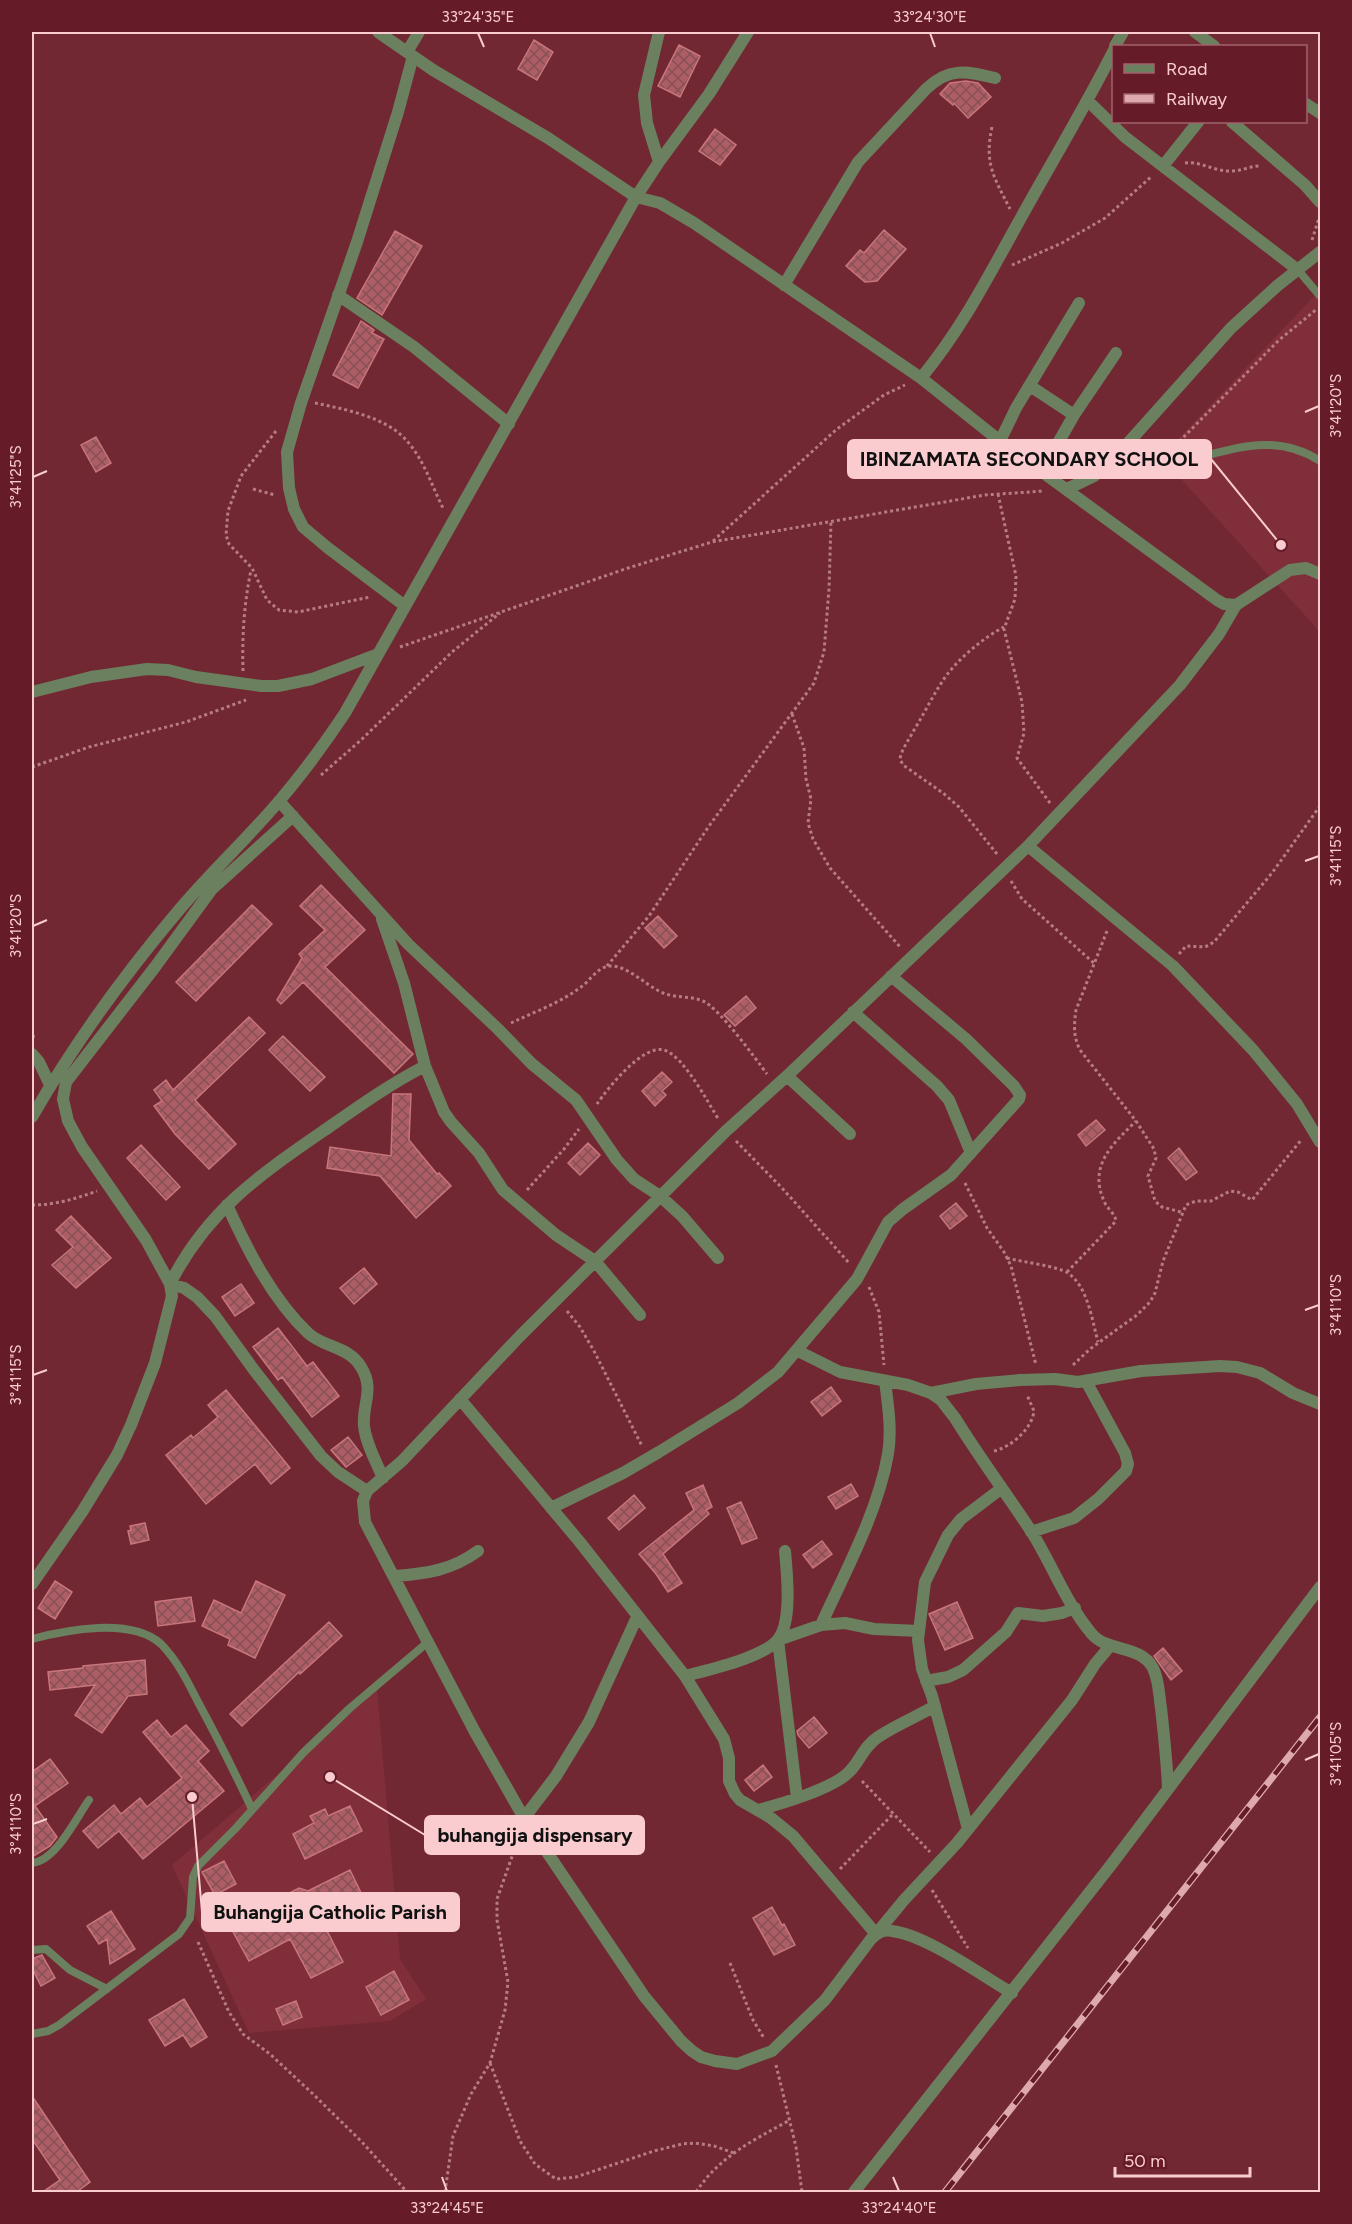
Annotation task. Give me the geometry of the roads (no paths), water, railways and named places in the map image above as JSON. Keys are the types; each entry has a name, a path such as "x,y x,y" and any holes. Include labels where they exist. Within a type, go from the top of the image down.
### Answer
{"street":[{"path":"378,32 471,94 548,138 636,197 660,203 694,223 921,378 1000,441 1216,600 1224,604 1236,604"},
{"path":"405,606 309,534 299,521 292,499 287,452 300,403 398,112 410,54 419,32"},
{"path":"659,32 644,95 647,123 659,162"},
{"path":"32,1117 81,1037 118,987 179,910 279,801 314,759 345,712 636,197 709,94 748,32"},
{"path":"1195,32 1213,45"},
{"path":"921,378 944,350 989,277 1088,101 1112,52"},
{"path":"784,285 858,162 926,89 938,79 952,73 972,73 995,78"},
{"path":"1088,101 1125,137 1298,270"},
{"path":"1163,166 1197,123"},
{"path":"1233,123 1319,200"},
{"path":"1067,489 1094,476 1120,452 1231,328 1320,252"},
{"path":"338,295 414,347 509,424"},
{"path":"1000,441 1079,303"},
{"path":"1042,471 1074,415 1116,353"},
{"path":"1030,386 1074,415"},
{"path":"1110,1646 1095,1664 1072,1700 968,1829 876,1934 825,2000 772,2051 750,2061 727,2064 701,2057 681,2041 629,1975 524,1818 475,1732 365,1522 363,1501 367,1491 402,1461 555,1301 660,1196 1028,846 1180,685 1219,634 1236,604 1290,570 1306,568 1320,574"},
{"path":"32,692 91,677 137,669 158,669 196,677 278,686 299,683 378,654"},
{"path":"279,801 380,914 435,971 532,1064 576,1100 617,1160 634,1179 660,1196 682,1216 718,1258"},
{"path":"32,1584 82,1512 117,1455 155,1362 172,1296 170,1284 146,1240 82,1147 68,1121 63,1099 66,1082 212,889 293,816"},
{"path":"1028,846 1173,966 1253,1050 1297,1104 1320,1142"},
{"path":"380,914 404,983 425,1066 444,1112 479,1153 498,1185 556,1235 595,1261 640,1315"},
{"path":"551,1508 649,1458 738,1403 778,1372 861,1274 888,1222 942,1182 1012,1108 1020,1095 1014,1086 966,1039 891,976"},
{"path":"853,1012 937,1086 949,1100 971,1153"},
{"path":"32,1054 39,1062 50,1085"},
{"path":"170,1284 192,1244 227,1205 278,1161 362,1103 425,1066"},
{"path":"787,1076 850,1134"},
{"path":"227,1205 264,1278 300,1325 313,1337 353,1356 362,1368 368,1390 364,1426 373,1456 383,1478"},
{"path":"170,1284 184,1288 197,1297 216,1316 254,1370 321,1456 338,1472 367,1491"},
{"path":"798,1351 840,1372 908,1385 931,1393 941,1400 1031,1532 1075,1608 1096,1638 1110,1646 1142,1656 1154,1669 1166,1749 1168,1789"},
{"path":"931,1393 976,1384 1039,1378 1086,1382 1141,1371 1237,1367 1260,1373 1293,1393 1320,1404"},
{"path":"821,1625 875,1501 884,1473 890,1432 885,1379"},
{"path":"1031,1532 1074,1518 1098,1499 1127,1469 1128,1461 1125,1453 1086,1382"},
{"path":"460,1399 551,1508 685,1676 724,1739 728,1749 729,1781 740,1800 771,1818 793,1836 876,1934"},
{"path":"968,1829 918,1651 919,1631 925,1582 948,1535 961,1519 1002,1488"},
{"path":"394,1576 440,1571 461,1563 478,1551"},
{"path":"785,1551 788,1596 782,1631 778,1640 797,1798"},
{"path":"854,2193 1012,1994 1320,1587"},
{"path":"926,1681 948,1677 963,1670 1006,1632 1018,1613 1043,1616 1075,1608"},
{"path":"524,1818 556,1776 589,1722 637,1617"},
{"path":"685,1676 726,1665 749,1656 778,1640 821,1625 848,1623 874,1629 919,1631"},
{"path":"1095,1664 1096,1638"},
{"path":"758,1810 797,1798 839,1779 852,1769 864,1749 878,1737 934,1706"},
{"path":"876,1934 892,1931 907,1935 954,1958 1012,1994"}],"lane":[{"path":"1298,270 1320,296"},
{"path":"1094,476 1266,444 1288,446 1320,461"},
{"path":"32,1639 90,1628 133,1632 160,1643 185,1676 252,1809"},
{"path":"32,2034 55,2028 185,1928 190,1918 193,1877 196,1868 303,1753 350,1708 428,1642"},
{"path":"32,1863 42,1860 56,1848 89,1800"},
{"path":"32,1950 46,1949 70,1970 107,1989"}],"railway":[{"path":"945,2192 1320,1717"}],"place":[{"name":"IBINZAMATA SECONDARY SCHOOL","path":"1281,545"},
{"name":"buhangija dispensary","path":"330,1777"},
{"name":"Buhangija Catholic Parish","path":"192,1797"}]}
